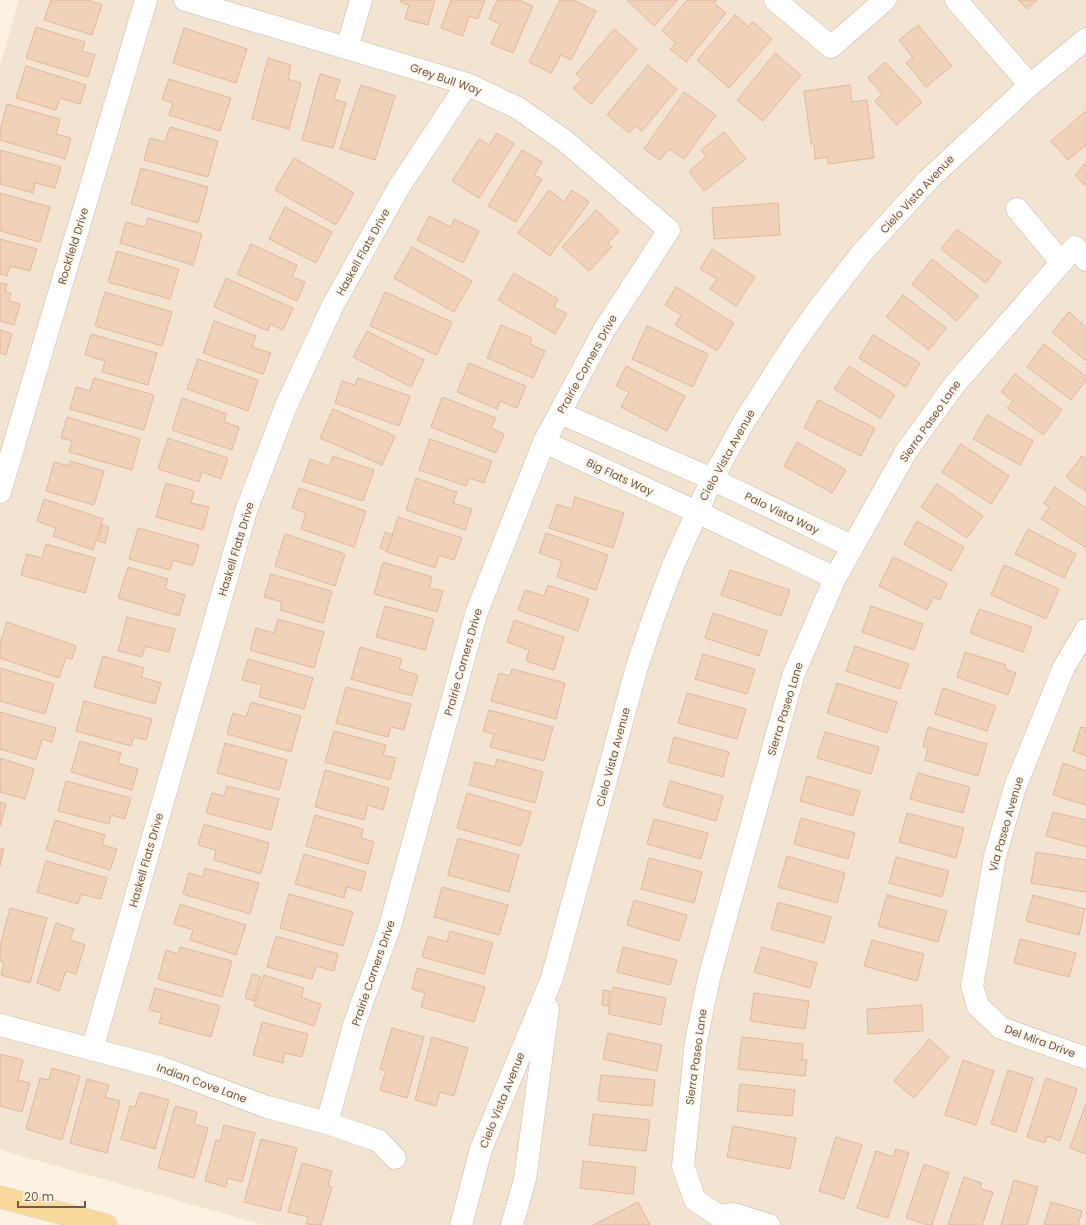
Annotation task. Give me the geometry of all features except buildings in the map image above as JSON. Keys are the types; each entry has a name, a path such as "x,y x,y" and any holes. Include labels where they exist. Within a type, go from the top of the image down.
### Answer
{"main road":[{"path":"0,1197 106,1225"}],"street":[{"name":"Rockfield Drive","path":"0,492 146,0"},
{"name":"Grey Bull Way","path":"185,0 467,84 518,108 565,141 669,230"},
{"path":"347,48 361,0"},
{"path":"775,0 831,47 885,0"},
{"path":"956,0 1030,85"},
{"name":"Cielo Vista Avenue","path":"461,1225 481,1149 552,978 636,670 670,575 712,479 752,408 796,342 840,280 861,254 929,179 1030,85 1086,39"},
{"name":"Haskell Flats Drive","path":"92,1050 246,511 286,406 333,305 400,188 467,84"},
{"path":"1017,209 1061,262"},
{"name":"Prairie Corners Drive","path":"327,1123 354,1025 390,926 476,614 544,442 604,330 669,230"},
{"name":"Sierra Paseo Lane","path":"769,1225 734,1214 719,1216 695,1200 683,1166 696,1040 709,978 793,676 835,578 907,450 955,384 1075,247 1086,260"},
{"path":"560,413 712,479"},
{"name":"Big Flats Way","path":"544,442 697,512"},
{"name":"Palo Vista Way","path":"712,479 853,547"},
{"path":"697,512 835,578"},
{"name":"Via Paseo Avenue","path":"978,1006 972,986 995,856 1014,786 1064,667 1086,630"},
{"name":"Cielo Vista Avenue","path":"512,1225 525,1179 552,978"},
{"name":"Del Mira Drive","path":"978,1006 1002,1028 1086,1058"},
{"name":"Indian Cove Lane","path":"0,1025 163,1068 267,1107 327,1123 379,1141 395,1158"}],"shaded area":[{"path":"19,0 1086,0 1086,1225 264,1225 0,1150 0,65"}]}
